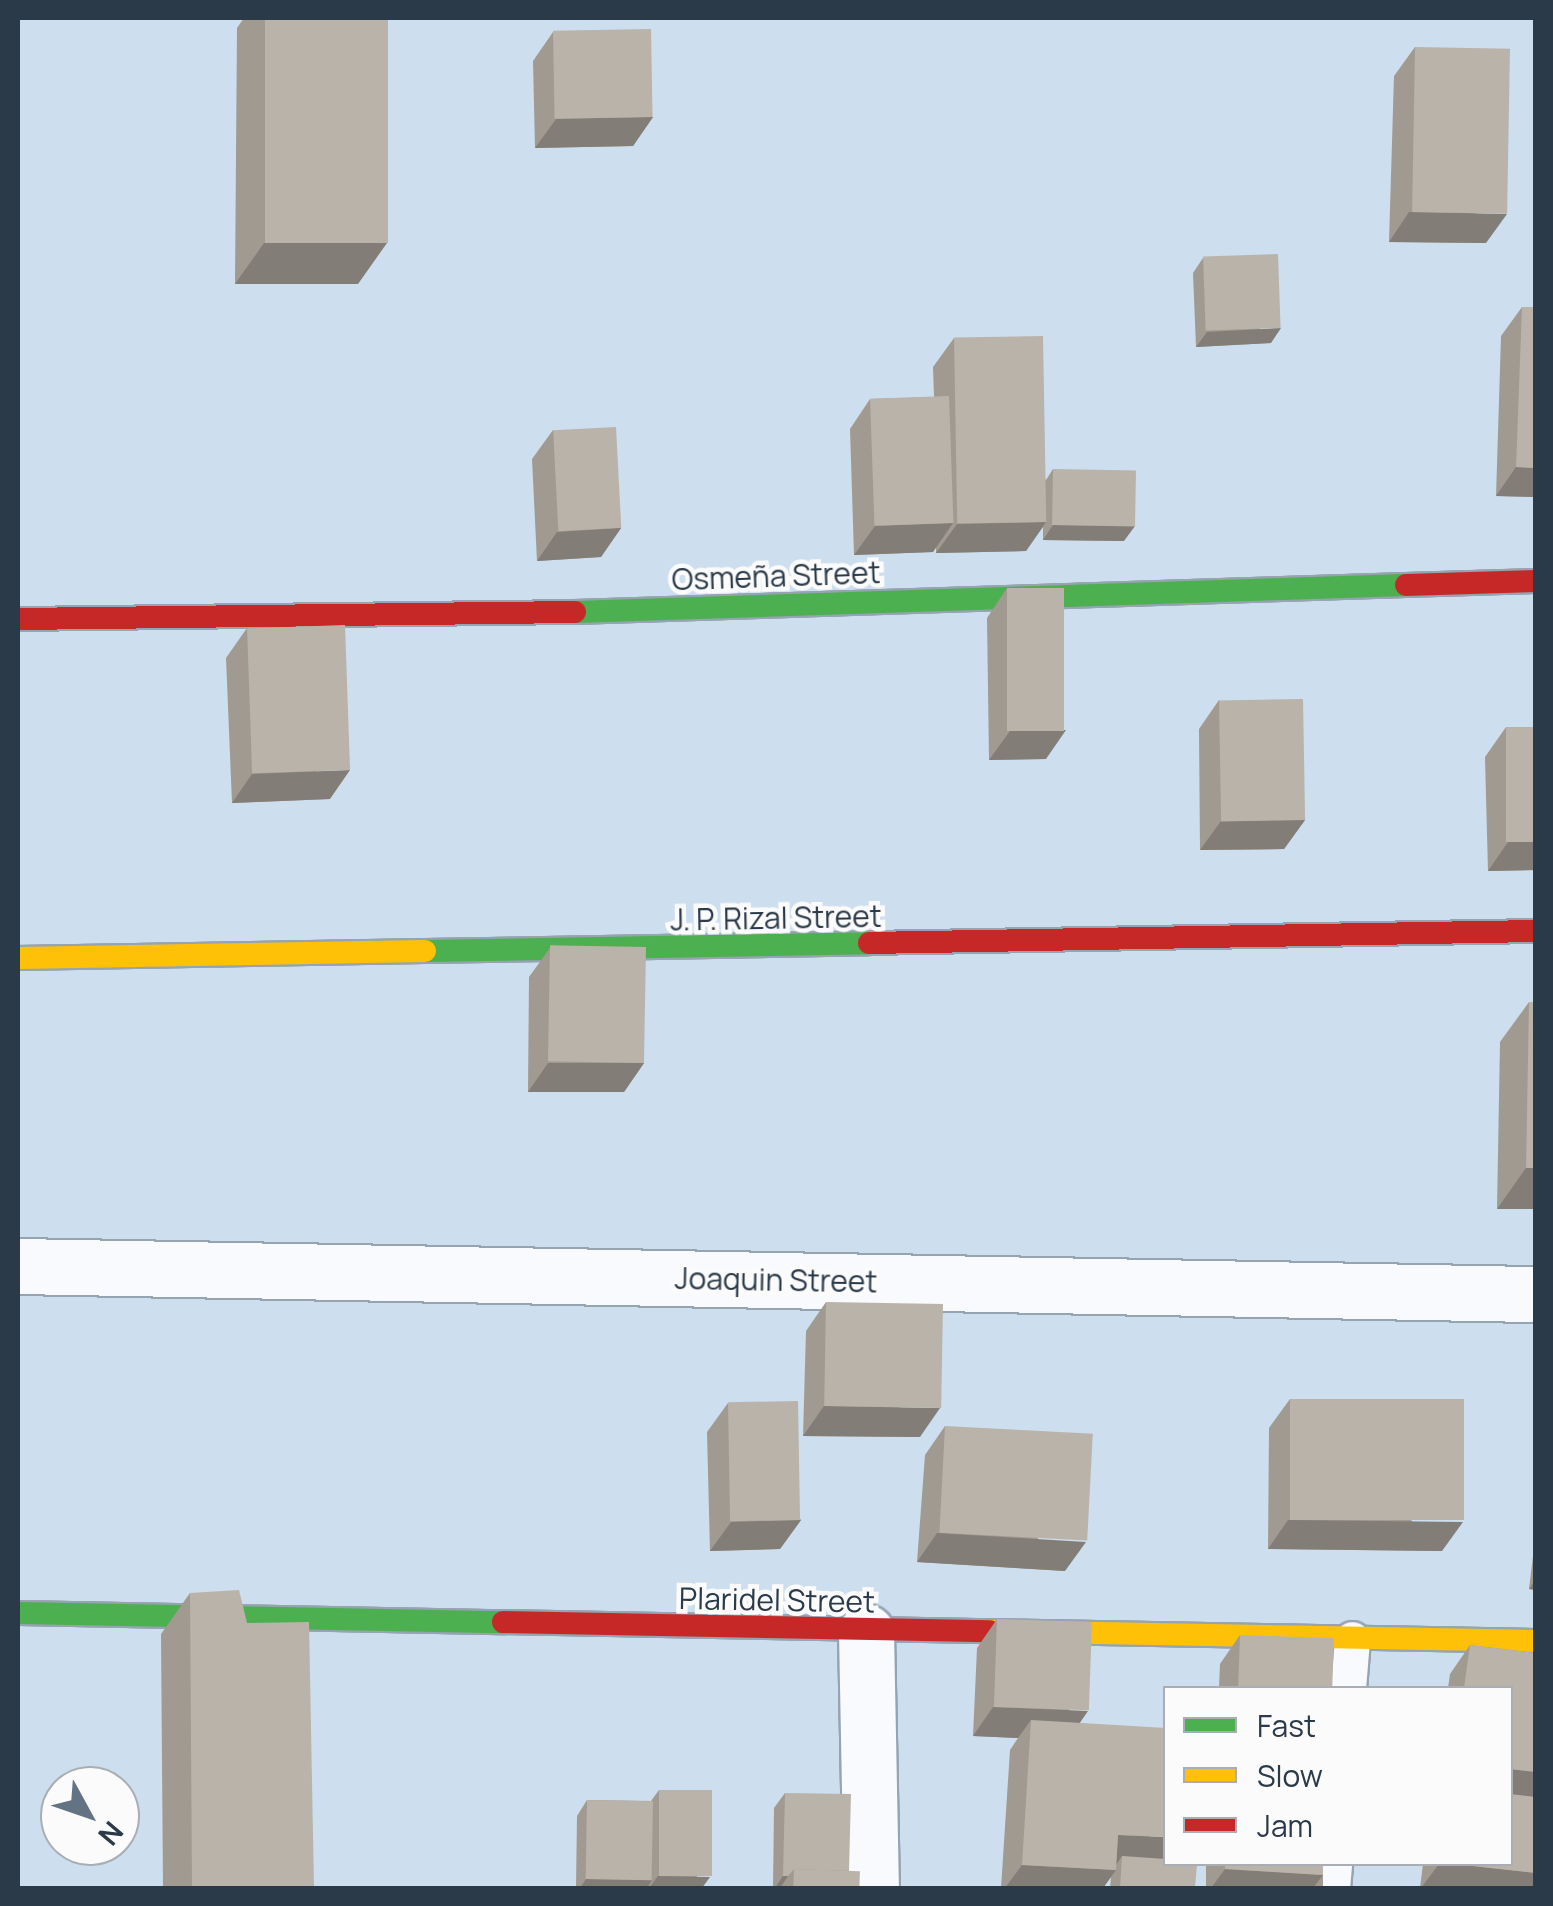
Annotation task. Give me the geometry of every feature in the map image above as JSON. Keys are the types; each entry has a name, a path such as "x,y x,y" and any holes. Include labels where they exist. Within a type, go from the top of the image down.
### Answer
{"street":[{"name":"Osmeña Street","path":"18,619 574,612 1536,581"},
{"name":"J. P. Rizal Street","path":"18,958 1536,931"},
{"name":"Joaquin Street","path":"18,1266 1536,1294"},
{"name":"Plaridel Street","path":"18,1614 1536,1641"},
{"path":"866,1632 871,1888"}],"lane":[{"path":"1348,1686 1352,1639"}],"building":[{"path":"265,18 388,18 388,243 265,243"},
{"path":"651,29 653,117 555,119 553,31"},
{"path":"1415,47 1510,49 1507,214 1412,212"},
{"path":"1278,254 1281,328 1206,331 1203,257"},
{"path":"1522,307 1536,307 1536,468 1516,467"},
{"path":"1043,336 1046,522 957,524 954,338"},
{"path":"949,396 953,523 874,526 870,399"},
{"path":"616,427 621,528 558,531 553,430"},
{"path":"1053,469 1136,470 1135,526 1052,525"},
{"path":"1007,588 1064,588 1064,731 1007,731"},
{"path":"345,625 350,770 252,773 247,628"},
{"path":"1303,699 1305,820 1221,821 1219,700"},
{"path":"1506,727 1536,727 1536,842 1506,842"},
{"path":"550,945 646,947 644,1063 548,1061"},
{"path":"1529,1002 1536,1002 1536,1168 1526,1168"},
{"path":"826,1302 943,1304 941,1408 824,1406"},
{"path":"1290,1399 1464,1399 1464,1520 1290,1520"},
{"path":"798,1401 800,1520 730,1521 728,1402"},
{"path":"945,1426 1093,1434 1087,1541 939,1533"},
{"path":"239,1590 247,1623 309,1622 314,1888 192,1888 190,1593"},
{"path":"997,1619 1092,1622 1089,1710 994,1707"},
{"path":"1240,1635 1334,1638 1332,1686 1238,1686"},
{"path":"1470,1645 1536,1653 1536,1772 1513,1769 1513,1686 1464,1686"},
{"path":"1031,1720 1163,1728 1163,1837 1118,1835 1116,1870 1022,1865"},
{"path":"659,1790 712,1790 712,1876 659,1876"},
{"path":"785,1793 851,1794 849,1871 794,1869 783,1876"},
{"path":"1513,1794 1536,1797 1536,1873 1473,1866 1513,1866"},
{"path":"587,1800 653,1801 652,1880 586,1879"},
{"path":"1122,1856 1163,1859 1163,1866 1197,1866 1195,1888 1120,1888"},
{"path":"1323,1866 1323,1875 1225,1869"},
{"path":"794,1869 860,1871 859,1888 793,1888"}],"traffic: fast":[{"path":"575,612 1406,585"},
{"path":"425,951 869,943"},
{"path":"18,1613 503,1622"}],"traffic: slow":[{"path":"18,958 425,951"},
{"path":"990,1631 1536,1641"}],"traffic: jam":[{"path":"1406,585 1536,581"},
{"path":"18,619 575,612"},
{"path":"869,943 1536,931"},
{"path":"503,1622 990,1631"}]}
